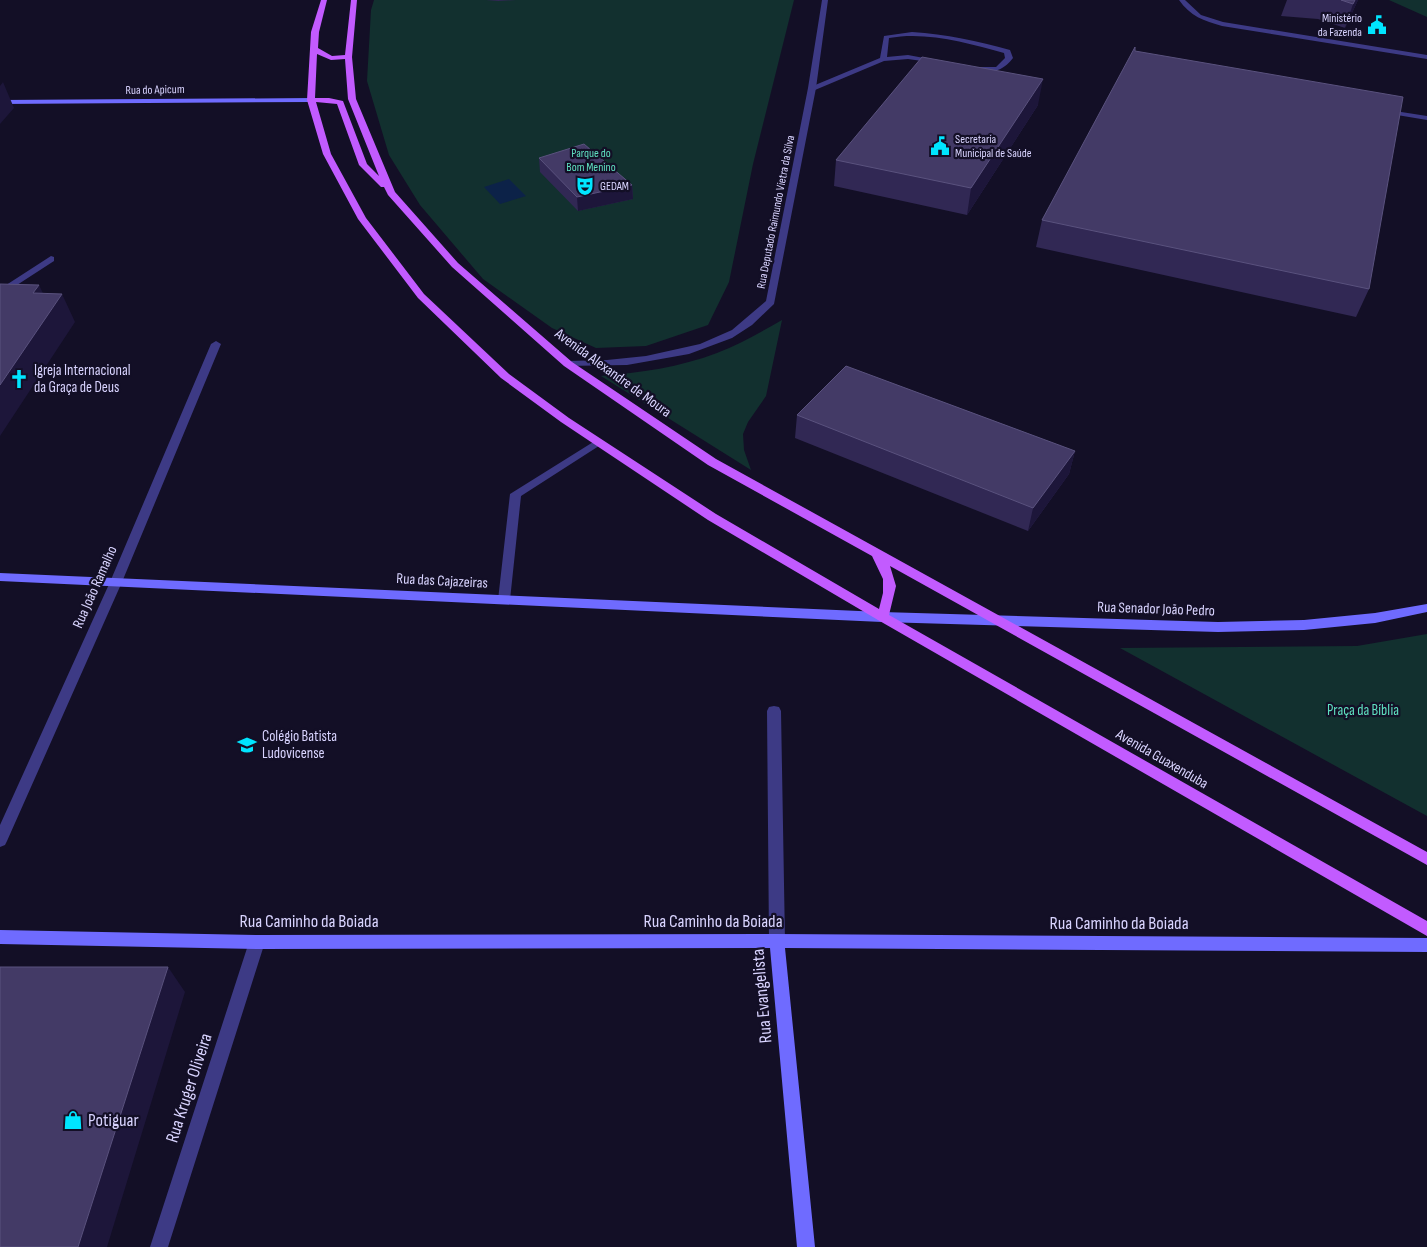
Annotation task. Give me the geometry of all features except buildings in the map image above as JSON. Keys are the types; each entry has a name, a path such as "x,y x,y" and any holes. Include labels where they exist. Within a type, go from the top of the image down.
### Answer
{"main road":[{"path":"324,0 315,32 311,100 327,154 362,219 421,296 505,376 598,442 712,516 882,617 891,591 889,577 885,565 872,551"},
{"name":"Avenida Alexandre de Moura","path":"354,0 348,57 352,99 367,139 390,192 455,265 568,364 712,462 997,621"},
{"path":"314,49 331,58 348,57"},
{"path":"311,100 329,100 340,103 363,165 390,192"},
{"name":"Avenida Guaxenduba","path":"882,617 1427,929"},
{"path":"997,621 1427,859"}],"street":[{"name":"Rua Deputado Raimundo Vietra da Silva","path":"568,364 644,360 688,349 723,338 754,318 771,302 812,88 825,0"},
{"path":"1182,0 1188,10 1205,19 1222,24 1427,56"},
{"path":"883,59 886,37 913,33 991,47 1007,52 1009,58 1001,68 991,70 967,67"},
{"path":"812,88 883,59 908,57 948,64"},
{"name":"Rua do Apicum","path":"0,102 311,100"},
{"path":"1379,110 1427,118"},
{"path":"0,294 51,259"},
{"name":"Rua João Ramalho","path":"0,841 116,582 216,344"},
{"path":"504,600 516,494 598,442"},
{"name":"Rua das Cajazeiras","path":"0,577 882,617"},
{"name":"Rua Senador João Pedro","path":"882,617 1218,627 1304,625 1375,618 1427,608"},
{"name":"Rua Evangelista","path":"774,711 777,941 806,1247"},
{"name":"Rua Caminho da Boiada","path":"0,937 257,942 777,941 1427,945"},
{"name":"Rua Kruger Oliveira","path":"159,1247 257,942"}],"green space":[{"name":"Parque do Bom Menino","path":"374,0 794,0 753,164 729,282 708,325 646,346 596,348 552,328 483,279 420,205 389,155 367,81 371,10"},
{"path":"1389,0 1427,0 1427,17"},
{"path":"782,320 766,396 748,422 743,434 744,450 751,470 601,376 660,369 703,358 734,346"},
{"name":"Praça da Bíblia","path":"1427,634 1427,816 1120,648 1357,646"}],"water":[{"path":"509,179 526,196 500,204 484,187"}],"place":[{"name":"Ministério da Fazenda","path":"1377,25"},
{"name":"Secretaria Municipal de Saúde","path":"940,146"},
{"name":"GEDAM","path":"585,186"},
{"name":"Igreja Internacional da Graça de Deus","path":"19,379"},
{"name":"Colégio Batista Ludovicense","path":"247,745"},
{"name":"Potiguar","path":"73,1120"}]}
